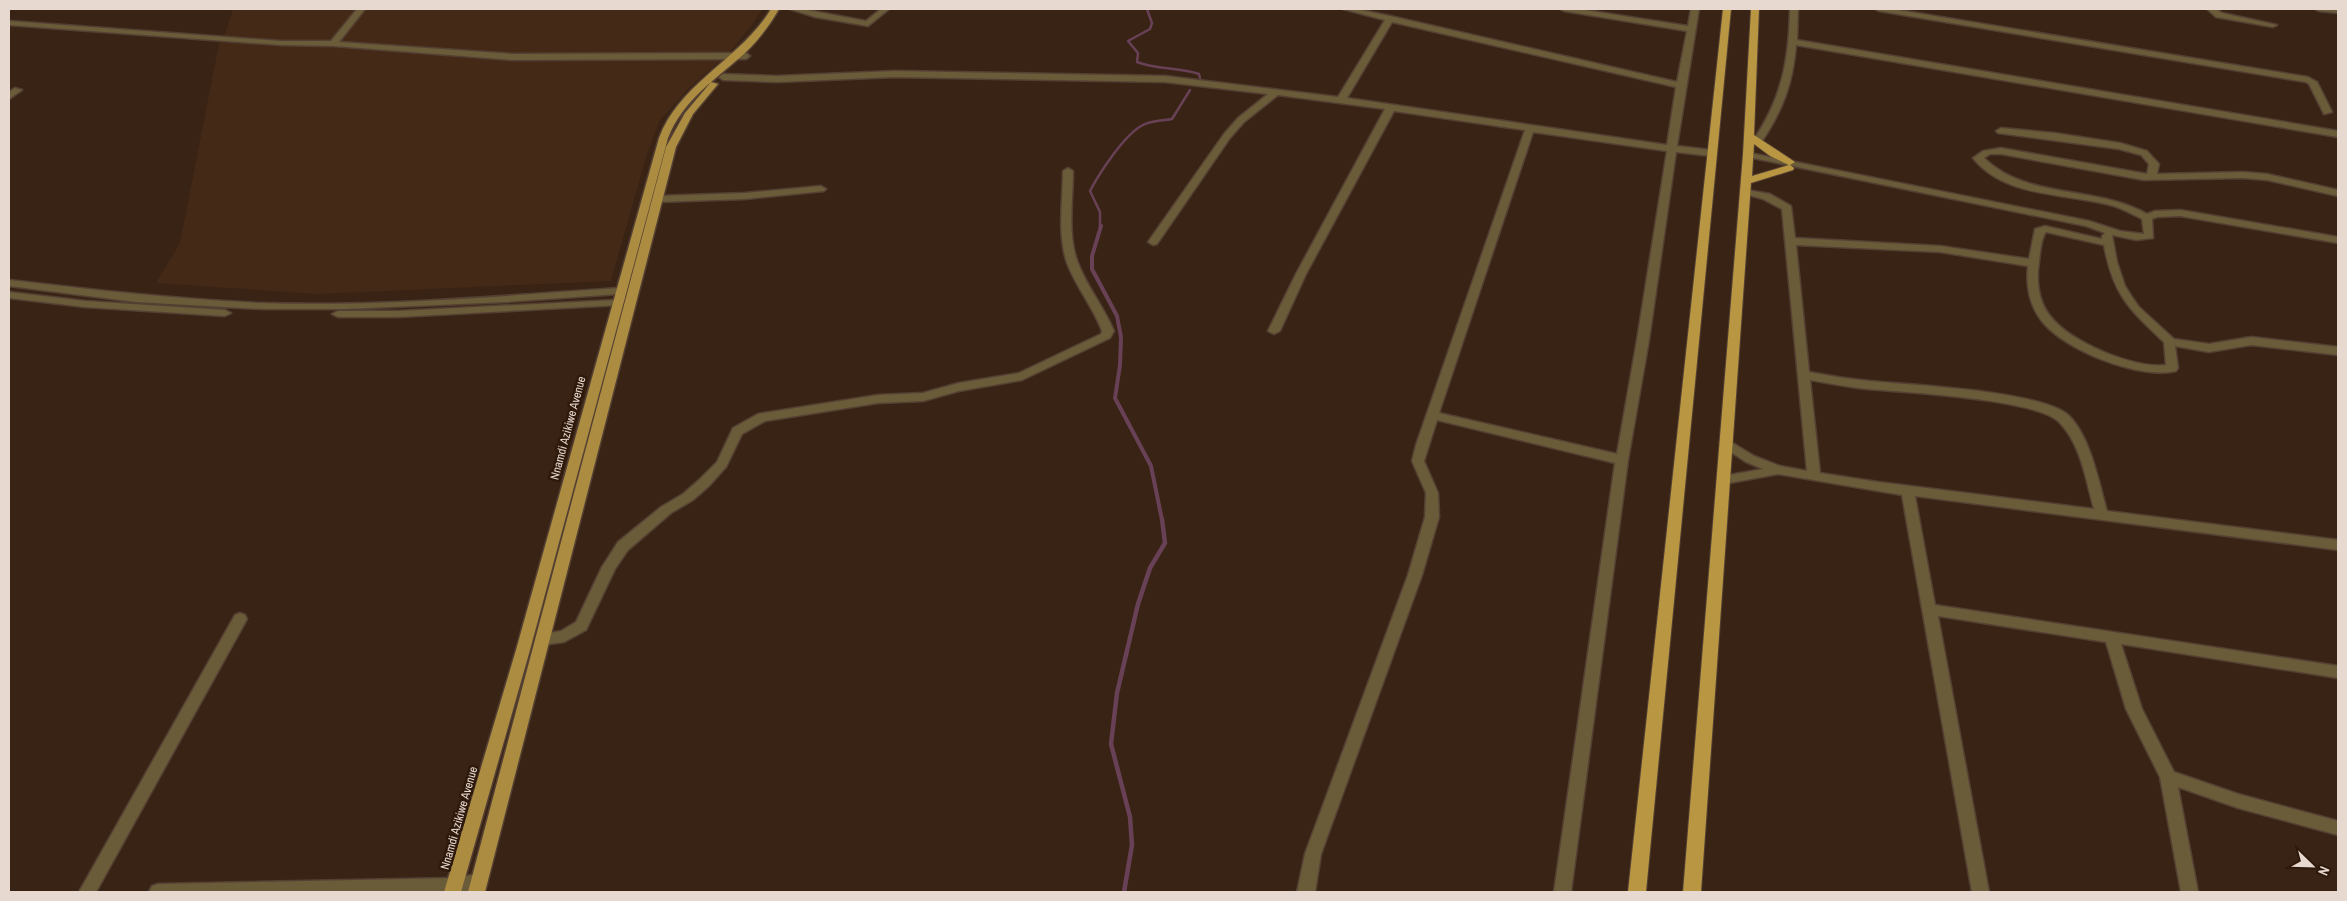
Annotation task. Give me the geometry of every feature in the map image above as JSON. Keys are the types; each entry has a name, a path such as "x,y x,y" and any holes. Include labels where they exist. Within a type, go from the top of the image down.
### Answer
{"highway":[{"path":"1637,892 1727,9"},
{"path":"1692,892 1745,186 1748,157 1753,138 1755,9"},
{"path":"1745,186 1789,165 1753,138"}],"main road":[{"name":"Nnamdi Azikiwe Avenue","path":"477,887 672,148 683,121 694,105 723,77 741,56 775,9"},
{"name":"Nnamdi Azikiwe Avenue","path":"453,889 522,650 618,297 666,130 675,112 684,102 766,34 783,9"}],"street":[{"path":"334,44 361,9"},
{"path":"794,9 815,16 868,24 885,9"},
{"path":"1347,9 1681,85"},
{"path":"1564,9 1692,28"},
{"path":"1563,892 1622,460 1681,85 1696,9"},
{"path":"1753,138 1774,118 1792,42 1794,9"},
{"path":"1879,9 2308,80 2313,82 2327,112"},
{"path":"2211,9 2219,15 2273,25"},
{"path":"2318,9 2338,11"},
{"path":"1341,100 1390,18"},
{"path":"9,23 271,43 334,44 512,57 741,56"},
{"path":"1792,42 2338,134"},
{"path":"723,77 777,79 895,74 1165,79 1341,100 1711,153"},
{"path":"9,96 18,90"},
{"path":"1153,242 1227,136 1241,120 1275,93"},
{"path":"1274,331 1301,274 1391,107"},
{"path":"1306,892 1313,854 1415,575 1432,517 1432,493 1418,461 1431,415 1530,128"},
{"path":"2001,131 2054,136 2136,149 2150,158 2154,164 2151,177"},
{"path":"2147,218 2130,208 2113,202 2026,185 2000,177 1985,167 1978,158 1983,153 2002,151 2123,174 2151,177 2243,175 2266,177 2338,193"},
{"path":"1748,157 2104,234"},
{"path":"542,639 564,636 581,626 609,567 623,546 666,510 688,497 704,483 722,464 737,431 762,417 878,399 923,397 959,387 1014,378 1106,336 1108,331 1105,321 1089,295 1072,260 1069,234 1068,171"},
{"path":"1745,186 1778,201 1786,208 1791,241 1814,476"},
{"path":"658,198 745,196 821,189"},
{"path":"2147,218 2155,214 2180,213 2338,240"},
{"path":"2147,218 2149,236 2146,238 2041,229 2037,254 2032,263 2031,273 2036,300 2048,322 2071,338 2111,357 2159,370 2172,368 2169,343 2171,342"},
{"path":"2104,234 2120,286 2127,298 2135,309 2171,342 2209,348 2251,342 2338,352"},
{"path":"1791,241 1816,244 1940,249 2032,263"},
{"path":"9,284 136,299 262,306 618,297"},
{"path":"9,296 120,307 258,314 398,314 618,297"},
{"path":"1804,375 1866,385 1953,394 2046,407 2062,416 2078,439 2102,514"},
{"path":"1431,415 1622,460"},
{"path":"1726,442 1750,459 1778,470 1908,491 2338,545"},
{"path":"1724,480 1778,470"},
{"path":"1908,491 1980,892"},
{"path":"1929,609 2338,672"},
{"path":"87,892 240,619"},
{"path":"2112,637 2134,709 2168,777 2190,892"},
{"path":"2168,777 2238,801 2338,828"},
{"path":"158,892 453,889 477,887"}],"shaded area":[{"path":"233,9 762,9 752,25 729,53 690,87 660,120 647,154 611,281 317,294 156,283 180,243 219,44 225,34"}],"waterway":[{"path":"1147,9 1152,23 1150,29 1128,41 1138,53 1137,62 1145,65 1184,70 1199,74 1200,78"},
{"path":"1100,227 1100,212 1090,191 1106,165 1127,138 1141,126 1172,119 1190,90"},
{"path":"1101,226 1092,256 1092,269 1117,316 1121,337 1120,365 1115,398 1151,466 1162,520"},
{"path":"1124,892 1132,845 1130,817 1111,744 1117,693 1138,604 1150,568 1165,543 1162,519"}]}
